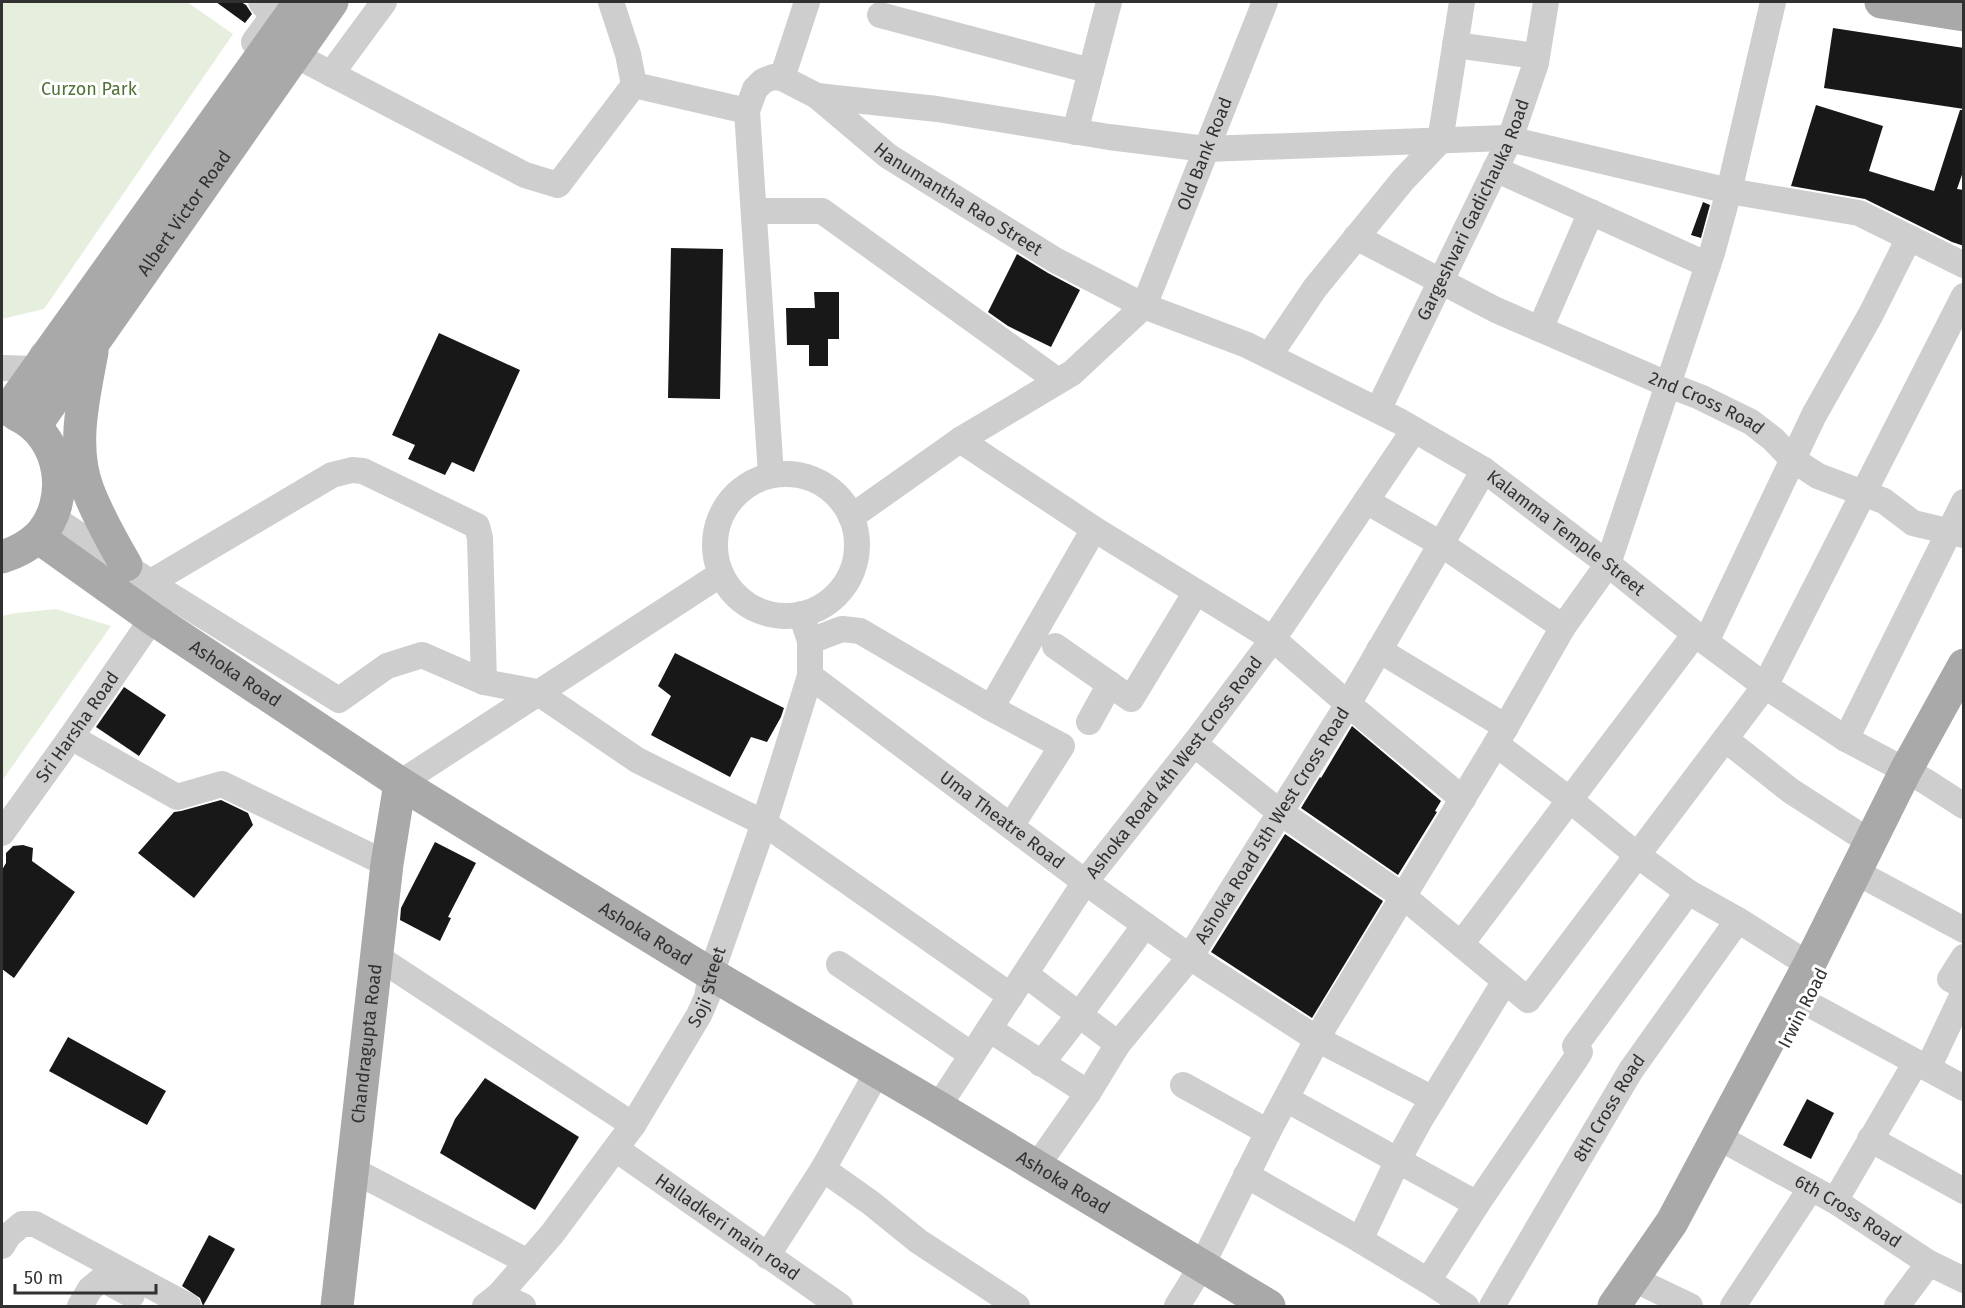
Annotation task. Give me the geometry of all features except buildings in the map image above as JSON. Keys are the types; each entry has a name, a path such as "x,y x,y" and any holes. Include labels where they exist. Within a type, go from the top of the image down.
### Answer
{"main road":[{"name":"Albert Victor Road","path":"15,415 37,369 300,2"},
{"name":"Albert Victor Road","path":"15,415 94,341 332,2"},
{"path":"1881,2 1964,15"},
{"path":"94,341 80,422 80,452 87,488 104,526 149,590"},
{"path":"2,557 18,552 45,527 59,493 58,468 50,446 15,415"},
{"name":"Ashoka Road","path":"45,527 149,590 400,783 711,974 878,1071 1269,1306"},
{"path":"1614,1306 1672,1222 1809,965 1870,842 1915,775 1964,665"},
{"name":"Irwin Road","path":"1642,1296 1686,1229 1806,1003 1869,879 1915,775 1964,706"},
{"name":"Chandragupta Road","path":"337,1306 387,864 400,783"}],"street":[{"path":"2,368 37,369 50,335 273,16 261,2"},
{"path":"331,74 384,2"},
{"path":"295,55 525,176 558,185 634,85 628,54 610,2"},
{"path":"771,475 747,111 755,89 763,81 773,77 782,78 807,2"},
{"path":"1075,132 1109,2"},
{"name":"Old Bank Road","path":"1144,306 1265,2"},
{"path":"1269,356 1314,288 1403,180 1440,141 1462,2"},
{"name":"Gargeshvari Gadichauka Road","path":"1378,410 1509,139 1537,56 1546,2"},
{"path":"1177,1306 1201,1267 1317,1039 1501,736 1563,627 1608,564 1708,265 1729,191 1773,2"},
{"path":"880,15 1091,71"},
{"path":"1455,45 1537,56"},
{"name":"Hanumantha Rao Street","path":"782,78 817,96 888,156 1055,260 1144,306"},
{"path":"634,85 747,111"},
{"path":"817,96 937,109 1075,132 1206,149 1509,139 1729,191 1859,213 1964,265"},
{"path":"1495,169 1708,265"},
{"path":"754,211 822,211 1058,381"},
{"path":"1540,329 1591,212"},
{"name":"2nd Cross Road","path":"1356,237 1496,310 1669,385 1700,396 1751,422 1773,439 1792,459 1818,476 1884,501 1913,523 1956,533"},
{"path":"1461,944 1570,800 1700,638 1814,415 1871,314 1909,238"},
{"path":"1194,744 1281,813 1404,897 1528,1000 1765,686 1964,296"},
{"path":"851,517 960,440 1072,373 1144,306"},
{"name":"Kalamma Temple Street","path":"1144,306 1247,345 1378,410 1484,470 1765,686 1846,739 1915,775 1964,806"},
{"name":"Ashoka Road 4th West Cross Road","path":"938,1107 1085,882 1273,639 1414,430"},
{"path":"960,440 1094,529 1273,639 1463,799"},
{"path":"149,590 332,475 352,470 363,471 477,526 480,538 484,682"},
{"name":"Ashoka Road 5th West Cross Road","path":"1036,1167 1088,1093 1118,1044 1190,957 1348,704 1484,470"},
{"path":"791,473 810,477 827,487 842,500 851,517 857,541 854,566 842,588 824,605 801,614 777,616 754,609 734,594 721,574 715,554 716,532 722,512 735,495 752,482 771,475 791,473"},
{"path":"1366,501 1441,544 1563,627"},
{"path":"1846,739 1956,533 1964,502"},
{"path":"45,527 339,700 387,666 422,655 484,682 537,692 637,760 764,823 1011,996"},
{"path":"991,708 1094,529"},
{"path":"400,783 721,574"},
{"name":"Sri Harsha Road","path":"2,833 71,737 149,590"},
{"path":"1055,646 1131,699 1196,592"},
{"name":"Soji Street","path":"492,1300 559,1225 616,1149 633,1125 699,1015 707,997 711,974 764,823 810,676 810,641 801,614"},
{"path":"810,641 842,629 860,631 991,708 1062,746 1011,826"},
{"path":"1379,650 1501,736 1570,800 1637,855 1688,892 1738,920 1809,965"},
{"name":"Uma Theatre Road","path":"810,676 1085,882 1190,957 1317,1039 1433,1099"},
{"path":"1089,722 1110,684"},
{"path":"71,737 177,796 222,784 387,864"},
{"path":"1725,739 1791,791 1870,842"},
{"path":"1869,879 1964,930"},
{"path":"1428,1281 1575,1060 1580,1052 1575,1046 1688,892"},
{"name":"8th Cross Road","path":"1492,1306 1631,1071 1738,920"},
{"path":"1041,1064 1145,925"},
{"path":"376,956 633,1125"},
{"path":"1964,957 1950,978 1964,986"},
{"path":"839,964 972,1055"},
{"path":"1025,974 1118,1044"},
{"path":"1360,1240 1398,1160 1505,981"},
{"path":"1835,1201 1870,1139 1922,1065 1964,992"},
{"path":"1806,1003 1964,1088"},
{"path":"989,1029 1088,1093"},
{"path":"767,1256 823,1169 878,1071"},
{"path":"1183,1085 1268,1132"},
{"path":"1286,1099 1478,1204"},
{"path":"1870,1139 1961,1182"},
{"name":"6th Cross Road","path":"1731,1144 1835,1201 1929,1263 1964,1280"},
{"name":"Halladkeri main road","path":"616,1149 840,1306"},
{"path":"823,1169 871,1203 918,1241 1017,1306"},
{"path":"352,1170 528,1262"},
{"path":"1246,1175 1360,1240 1466,1306"},
{"path":"1733,1306 1811,1188"},
{"path":"2,1246 8,1236 22,1224 35,1224 188,1306"},
{"path":"1897,1306 1929,1263"},
{"path":"80,1306 90,1289 101,1280 154,1306"},
{"path":"1642,1296 1690,1306"},
{"path":"492,1300 523,1306"}],"green space":[{"name":"Curzon Park","path":"2,2 187,2 233,34 44,309 2,319"},
{"path":"56,609 111,626 2,781 2,616"}]}
